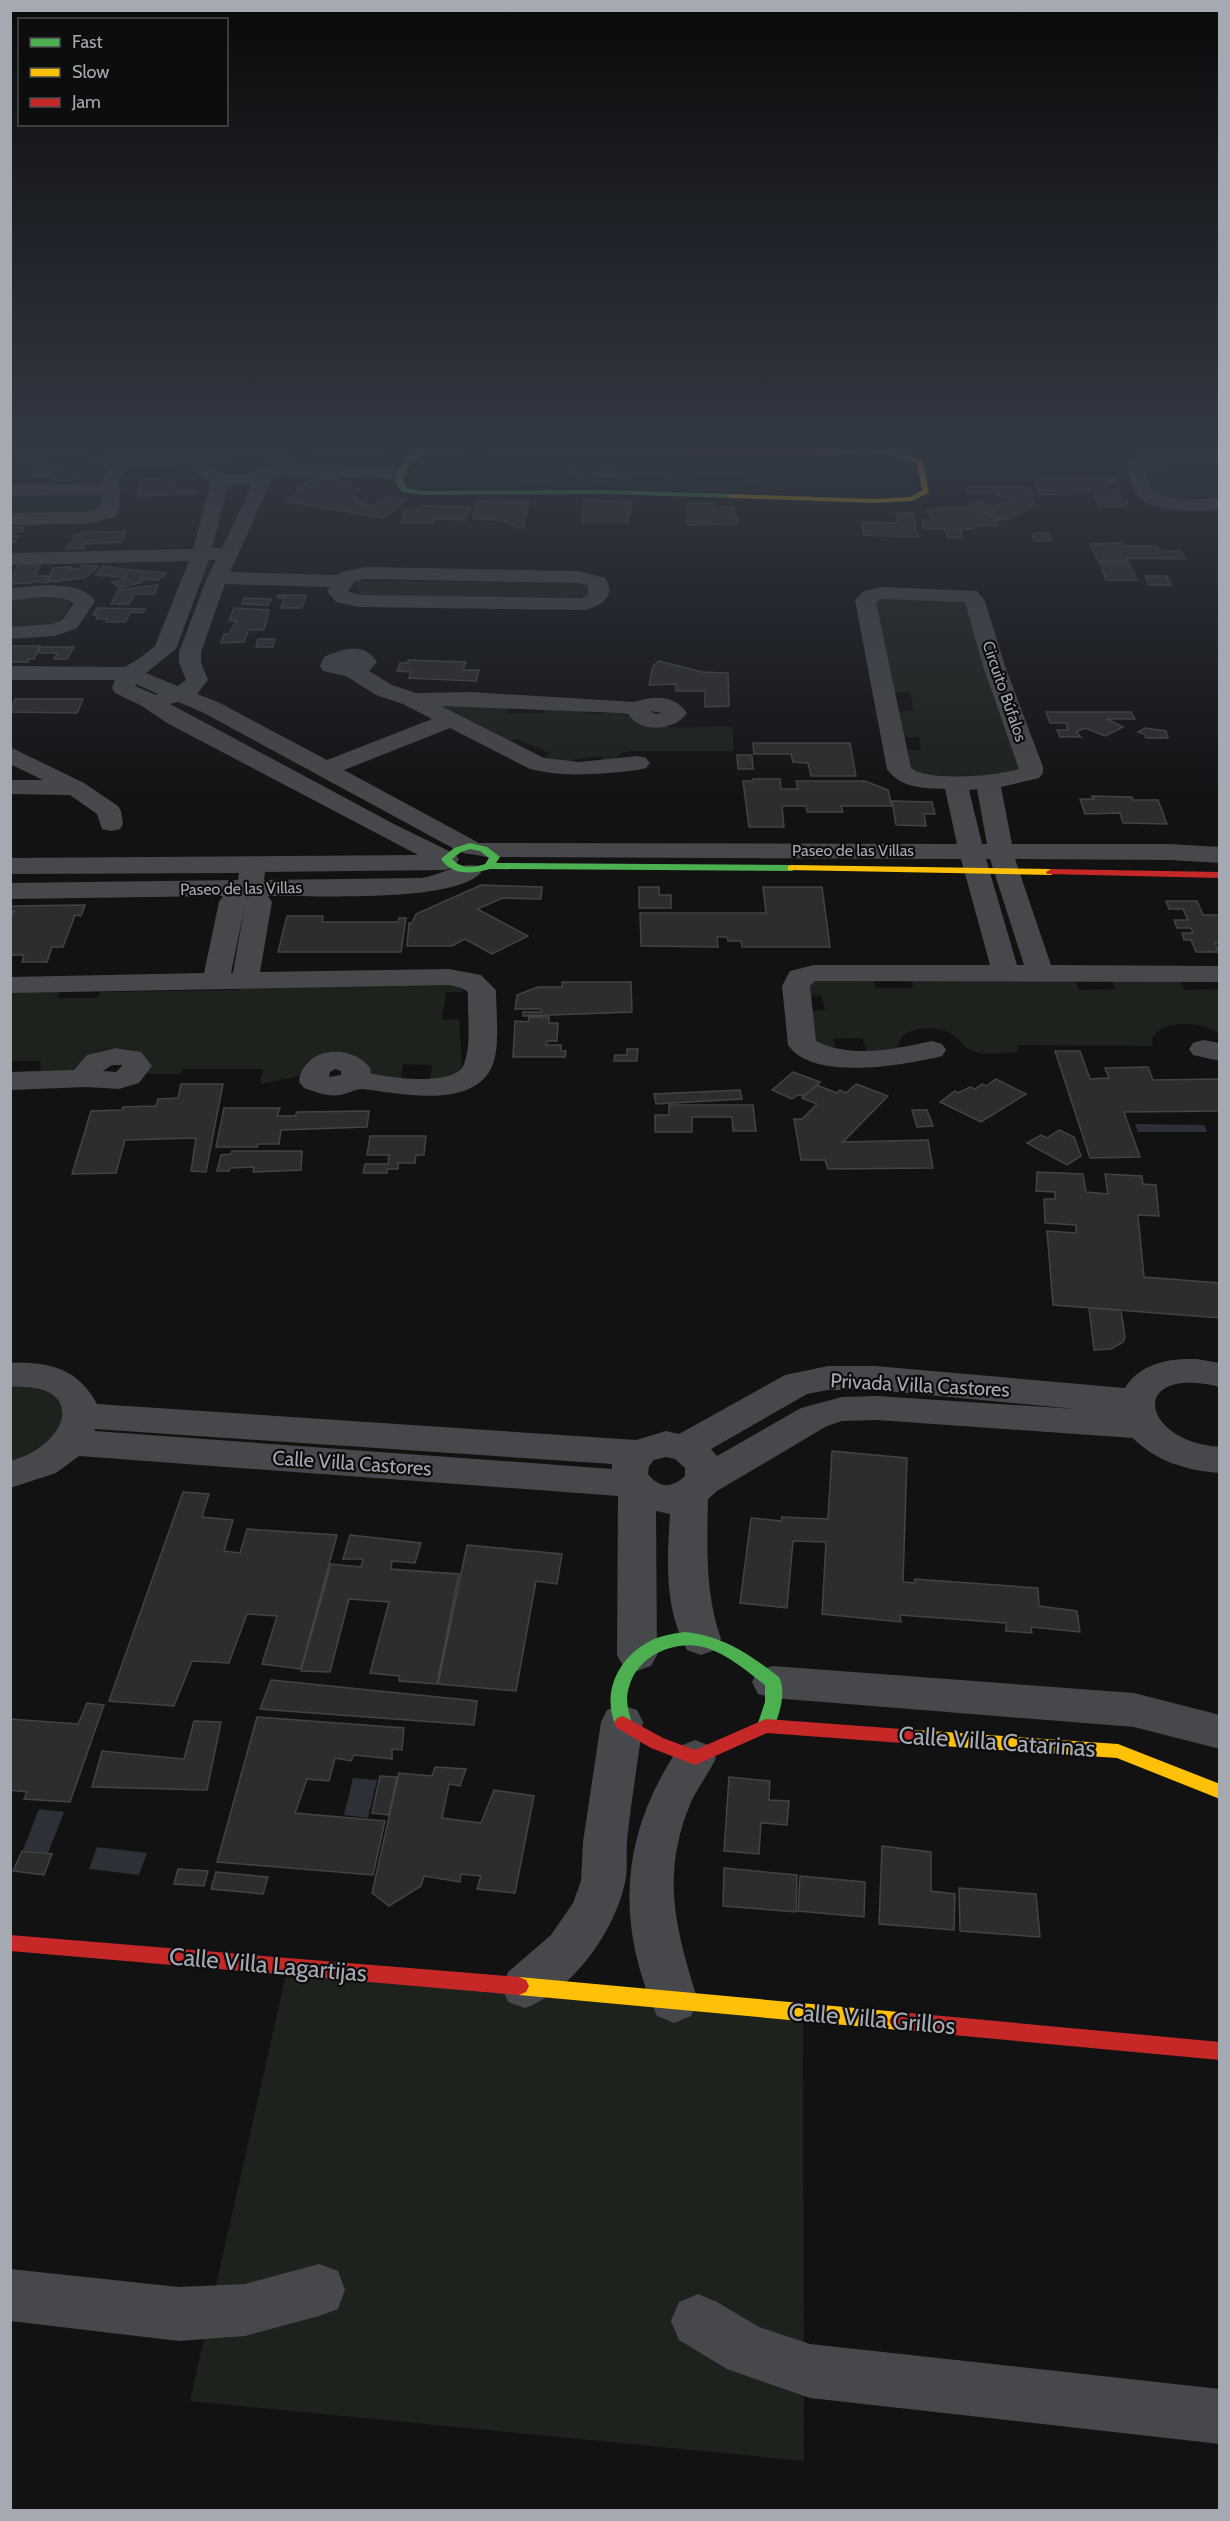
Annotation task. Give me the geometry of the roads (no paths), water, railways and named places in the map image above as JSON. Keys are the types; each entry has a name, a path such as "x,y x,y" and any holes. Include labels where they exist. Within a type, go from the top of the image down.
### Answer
{"street":[{"path":"10,687 126,681 165,649 197,567"},
{"path":"150,701 181,694 189,690 197,681 190,663 190,652 222,567"},
{"path":"366,573 579,577 598,582 600,590 598,598 585,604 359,601 343,598 340,586 348,576 366,573"},
{"path":"214,585 340,586"},
{"path":"10,594 59,592 80,596 85,601 70,624 55,630 10,633"},
{"name":"Circuito Búfalos","path":"954,593 970,595 975,601 994,666 1031,767 1030,773 1022,778 988,782 955,782 907,776 899,770 865,600 871,595 954,593"},
{"path":"351,669 367,682 411,699 538,764 579,769 639,763"},
{"path":"10,673 126,681"},
{"name":"Paseo de las Villas","path":"126,681 181,694 210,707 334,773 467,859"},
{"name":"Paseo de las Villas","path":"126,681 175,718 385,829 467,859"},
{"path":"411,699 575,703 638,709"},
{"path":"175,718 210,707"},
{"path":"334,773 460,724"},
{"path":"15,764 76,788 109,811 111,824"},
{"path":"955,782 1006,973"},
{"path":"988,782 1002,861 1040,973"},
{"path":"10,788 76,788"},
{"path":"962,810 993,810"},
{"path":"349,863 377,848 384,839 385,829"},
{"name":"Paseo de las Villas","path":"1002,861 1170,852 1220,855"},
{"name":"Paseo de las Villas","path":"10,866 421,886 442,883 467,859"},
{"name":"Paseo de las Villas","path":"10,891 251,877 349,863 467,859 974,860 1220,875"},
{"path":"245,980 259,902 251,877"},
{"path":"216,981 232,902 251,877"},
{"path":"225,936 253,935"},
{"path":"932,1050 887,1058 846,1058 814,1053 802,1046 796,986 800,977 814,973 1220,974"},
{"path":"10,985 449,977 471,981 482,990 479,1066 471,1077 455,1085 406,1087 368,1084 355,1078"},
{"path":"10,1081 60,1081 84,1078"},
{"path":"1220,1375 1188,1370 1169,1372 1142,1389 1141,1414 1156,1439 1174,1451 1194,1458 1220,1460"},
{"path":"10,1375 32,1374 52,1379 68,1388 79,1401 76,1429 55,1457 34,1468 10,1475"},
{"name":"Privada Villa Castores","path":"683,1448 797,1384 828,1378 875,1378 1141,1414"},
{"name":"Privada Villa Castores","path":"696,1488 814,1417 842,1409 1141,1414"},
{"name":"Calle Villa Castores","path":"76,1429 636,1475"},
{"path":"637,1655 636,1475 656,1446 666,1444 683,1448 697,1455 703,1463 696,1488 687,1589 691,1615 701,1639"},
{"path":"636,1475 656,1498 667,1500 696,1488"},
{"path":"525,1987 567,1950 593,1912 603,1881 605,1842 622,1722 618,1695 627,1668 637,1655 658,1644 675,1640 701,1639 728,1652 773,1682 773,1702 766,1726 695,1758 678,1781 669,1801 658,1835 651,1880 655,1936 674,2001"},
{"name":"Calle Villa Catarinas","path":"773,1682 1134,1710 1220,1732"},
{"path":"622,1722 668,1749 695,1758"},
{"name":"Calle Villa Catarinas","path":"766,1726 1118,1751 1220,1792"},
{"name":"Calle Villa Lagartijas","path":"10,1943 525,1987"},
{"name":"Calle Villa Grillos","path":"525,1987 1220,2051"},
{"path":"10,2295 179,2314 244,2310 319,2290"},
{"path":"699,2321 746,2350 810,2371 1220,2417"}]}
